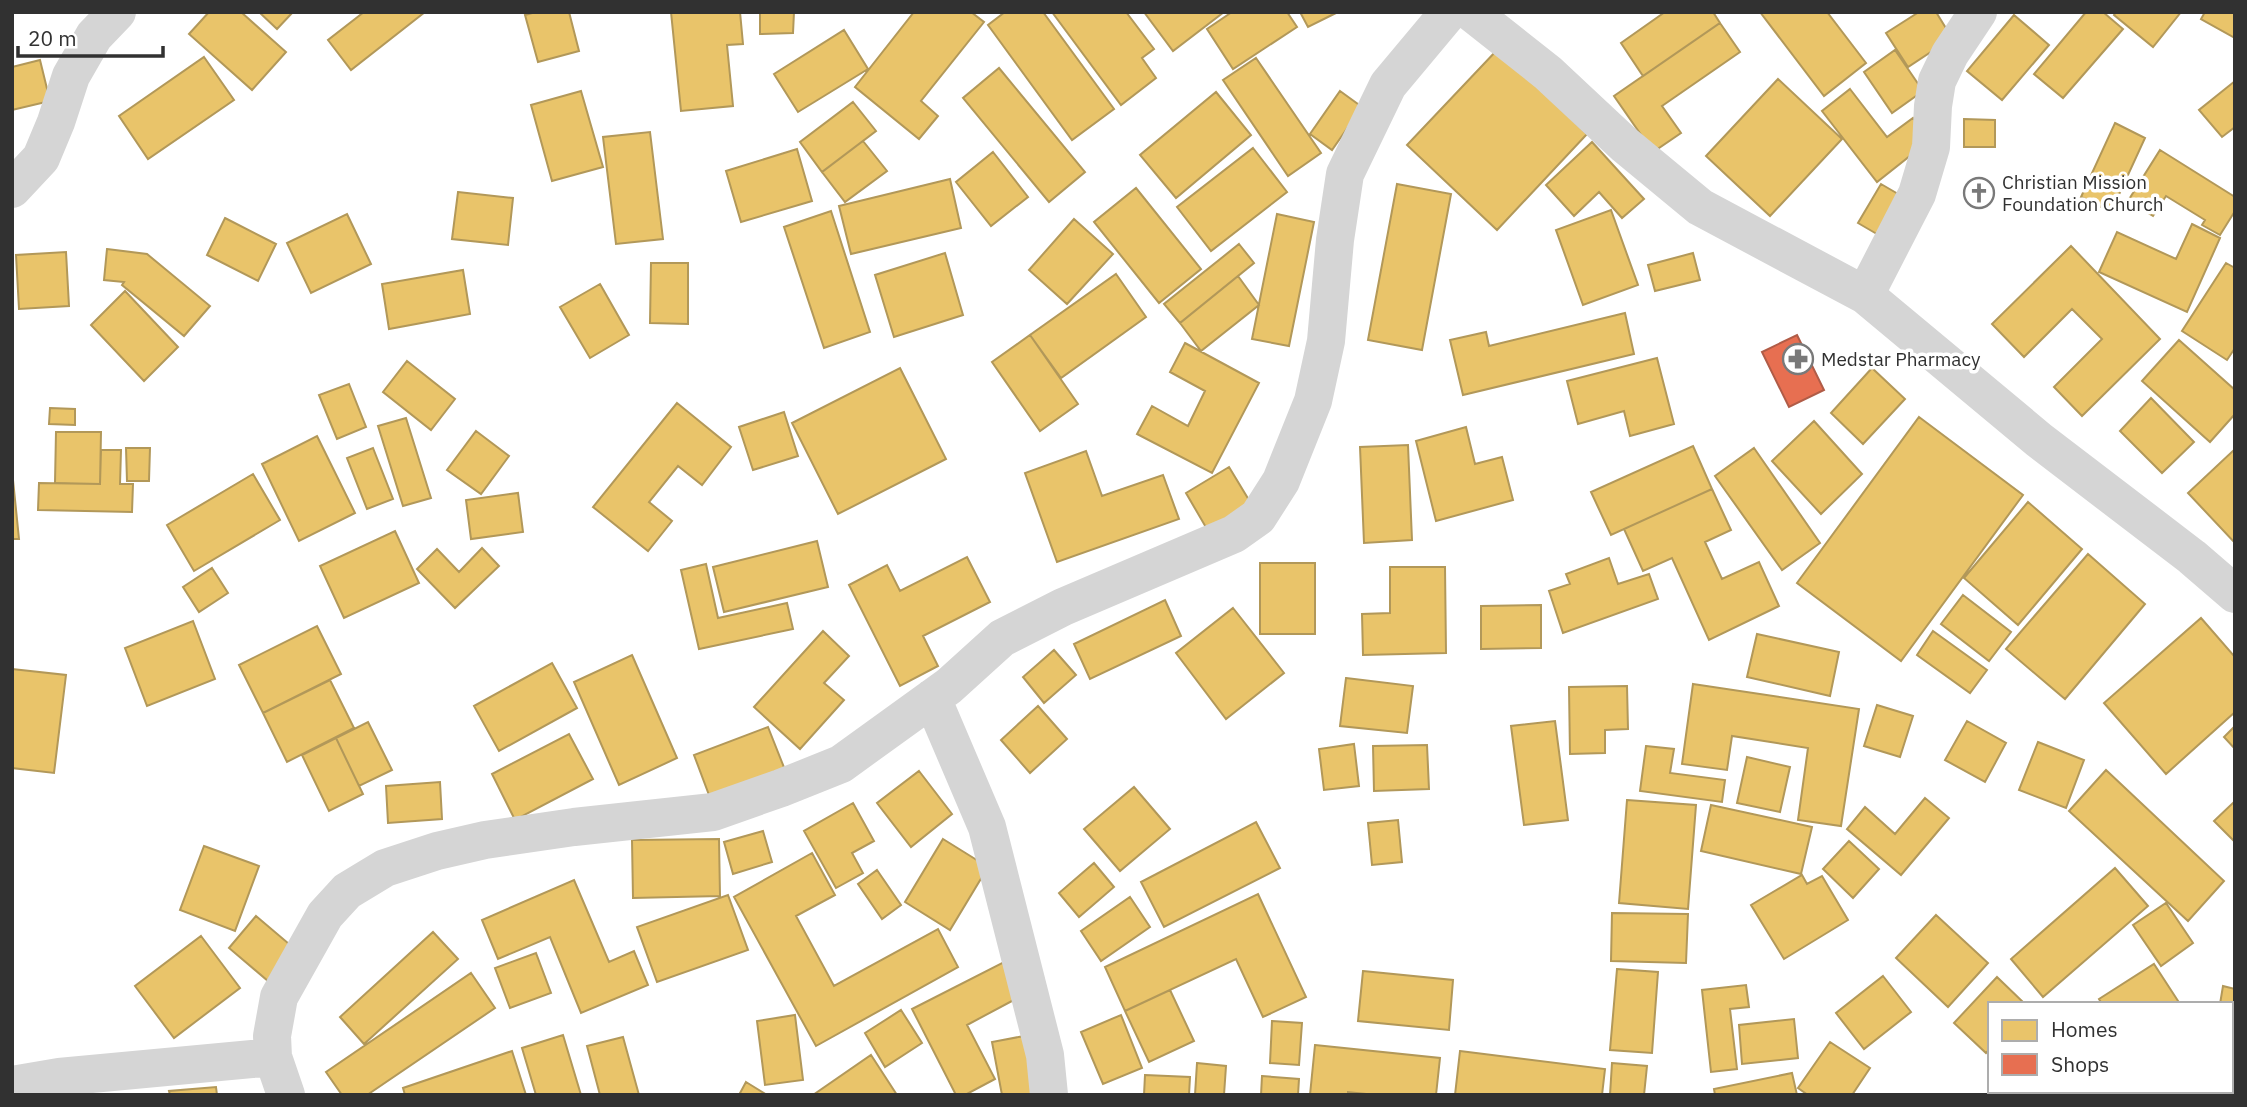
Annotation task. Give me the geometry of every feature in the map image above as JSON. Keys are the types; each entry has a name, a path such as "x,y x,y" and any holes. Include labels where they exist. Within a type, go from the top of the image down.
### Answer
{"street":[{"path":"12,189 41,158 71,76 94,36 117,12"},
{"path":"286,1095 273,1057 272,1036 279,997 325,915 347,891 385,868 437,851 485,840 713,812 841,764 949,686 1003,638 1063,607 1234,534 1258,517 1281,481 1312,401 1326,341 1335,240 1345,174 1388,85 1449,12"},
{"path":"1471,12 1548,73 1625,145 1700,207 1865,295 2039,440 2192,557 2235,594"},
{"path":"1865,295 1917,194 1931,148 1937,81 1950,54 1978,12"},
{"path":"932,698 987,827 1045,1055 1049,1095"},
{"path":"12,1085 60,1077 273,1057"}],"building: Homes":[{"path":"209,12 241,12 286,52 252,90 189,34"},
{"path":"259,12 293,12 277,29"},
{"path":"364,12 425,12 351,70 328,40"},
{"path":"536,12 569,12 579,51 538,62 525,15"},
{"path":"671,12 740,12 743,44 727,45 733,106 681,111"},
{"path":"760,12 794,12 793,33 760,34"},
{"path":"914,12 971,12 984,22 921,101 938,116 919,139 855,87"},
{"path":"1005,12 1043,12 1114,109 1072,140 988,25"},
{"path":"1052,12 1126,12 1154,49 1142,58 1156,78 1121,105"},
{"path":"1144,12 1224,12 1173,51"},
{"path":"1232,12 1287,12 1297,27 1233,69 1207,29"},
{"path":"1300,12 1338,12 1308,27"},
{"path":"1665,12 1713,12 1720,23 1643,76 1621,43"},
{"path":"1760,12 1827,12 1866,63 1824,96"},
{"path":"1919,12 1936,12 1952,38 1908,67 1886,33"},
{"path":"2086,12 2103,12 2123,29 2063,98 2034,74"},
{"path":"2116,12 2181,12 2153,47 2114,15"},
{"path":"2205,12 2235,12 2235,38 2201,19"},
{"path":"2014,15 2049,45 2002,100 1967,71"},
{"path":"1720,23 1740,52 1662,106 1681,133 1653,152 1614,96"},
{"path":"844,30 868,69 798,112 774,74"},
{"path":"1498,49 1587,134 1497,230 1407,145"},
{"path":"1895,50 1923,91 1892,113 1864,72"},
{"path":"204,57 234,100 148,159 119,116"},
{"path":"1256,58 1321,153 1288,176 1223,80"},
{"path":"40,60 50,101 12,110 12,67"},
{"path":"999,68 1085,172 1049,202 963,98"},
{"path":"1778,79 1842,139 1770,216 1706,156"},
{"path":"2235,81 2235,127 2222,137 2199,110"},
{"path":"1850,89 1887,137 1913,118 1930,140 1877,182 1822,111"},
{"path":"581,91 603,167 552,181 531,105"},
{"path":"1340,91 1362,107 1332,150 1310,134"},
{"path":"1216,92 1251,135 1176,198 1140,155"},
{"path":"853,102 876,131 822,172 800,142"},
{"path":"1964,119 1995,120 1995,147 1964,147"},
{"path":"2115,123 2145,138 2111,212 2081,197"},
{"path":"650,132 663,239 616,244 603,137"},
{"path":"863,141 887,171 845,202 822,172"},
{"path":"1592,142 1644,199 1622,218 1599,192 1574,216 1546,185"},
{"path":"1253,148 1287,192 1211,251 1177,207"},
{"path":"797,149 812,201 741,222 726,171"},
{"path":"2160,150 2235,197 2235,211 2220,235 2202,225 2205,220 2166,196 2153,216 2128,201"},
{"path":"993,152 1028,197 991,226 956,182"},
{"path":"950,179 961,228 851,254 839,206"},
{"path":"1397,184 1451,194 1422,350 1368,340"},
{"path":"1881,184 1905,198 1882,237 1858,223"},
{"path":"1136,188 1201,269 1159,303 1094,222"},
{"path":"458,192 513,198 508,245 452,239"},
{"path":"1611,210 1638,285 1583,305 1556,230"},
{"path":"831,211 870,332 824,348 784,227"},
{"path":"347,214 371,264 311,293 287,243"},
{"path":"1277,214 1314,222 1289,346 1252,339"},
{"path":"225,218 276,244 258,281 207,255"},
{"path":"1074,219 1113,254 1067,304 1029,270"},
{"path":"2192,224 2220,238 2187,312 2099,272 2117,232 2176,259"},
{"path":"1239,244 1254,263 1180,323 1164,304"},
{"path":"2071,246 2160,339 2082,416 2054,387 2102,339 2072,309 2024,357 1992,324"},
{"path":"107,249 147,254 210,306 184,336 122,285 124,282 104,280"},
{"path":"66,252 69,306 19,309 16,255"},
{"path":"945,253 963,315 894,337 875,275"},
{"path":"1693,253 1700,280 1655,291 1648,265"},
{"path":"651,263 688,263 688,324 650,323"},
{"path":"2226,263 2235,268 2235,348 2227,360 2182,331"},
{"path":"463,270 470,314 389,329 382,284"},
{"path":"1116,274 1146,317 1061,378 1030,335"},
{"path":"1238,276 1259,305 1201,351 1180,323"},
{"path":"600,284 629,335 590,358 560,307"},
{"path":"125,291 178,347 144,381 91,325"},
{"path":"1625,313 1634,354 1463,395 1450,340 1486,332 1489,346"},
{"path":"1030,335 1078,404 1040,431 992,362"},
{"path":"2179,340 2235,390 2235,414 2210,442 2142,381"},
{"path":"1185,343 1259,383 1212,473 1137,434 1152,406 1188,426 1205,391 1170,372"},
{"path":"1657,358 1674,424 1630,436 1624,411 1578,424 1567,381"},
{"path":"407,361 455,399 431,430 383,392"},
{"path":"900,368 946,459 838,514 792,423"},
{"path":"1872,368 1905,399 1863,444 1831,413"},
{"path":"349,384 366,427 337,439 319,395"},
{"path":"2151,398 2194,442 2162,473 2120,431"},
{"path":"677,403 731,447 702,485 678,466 649,502 672,521 648,551 593,507"},
{"path":"50,408 75,409 75,425 49,424"},
{"path":"784,412 798,456 753,470 739,427"},
{"path":"1919,417 2023,495 1901,661 1797,583"},
{"path":"406,418 431,498 403,506 378,426"},
{"path":"1814,421 1862,474 1821,514 1772,461"},
{"path":"1466,427 1475,464 1502,457 1513,500 1436,521 1416,441"},
{"path":"476,431 509,456 481,494 447,470"},
{"path":"56,432 101,432 100,484 55,483"},
{"path":"317,436 355,513 299,541 262,464"},
{"path":"1408,445 1412,540 1364,543 1360,447"},
{"path":"1693,446 1712,489 1611,535 1591,492"},
{"path":"126,448 150,448 149,481 127,481"},
{"path":"373,448 393,499 367,509 347,458"},
{"path":"1754,448 1820,543 1782,570 1715,476"},
{"path":"2235,449 2235,543 2188,493"},
{"path":"101,450 121,450 120,484 133,484 132,512 38,510 39,483 100,484"},
{"path":"1086,451 1102,496 1163,475 1179,519 1057,562 1025,473"},
{"path":"1229,467 1255,510 1211,536 1186,493"},
{"path":"12,470 19,539 12,539"},
{"path":"253,474 280,520 194,571 167,525"},
{"path":"1712,489 1731,530 1705,542 1722,579 1759,562 1779,606 1709,640 1672,558 1643,571 1624,529"},
{"path":"518,493 523,532 471,539 466,500"},
{"path":"2028,502 2082,549 2018,625 1964,578"},
{"path":"395,531 419,583 344,618 320,566"},
{"path":"817,541 828,587 724,612 713,567"},
{"path":"482,548 499,566 455,608 417,569 437,549 459,572"},
{"path":"2088,554 2145,604 2065,699 2006,649"},
{"path":"967,557 990,602 923,636 938,666 900,686 849,585 887,565 900,591"},
{"path":"1609,558 1618,584 1649,574 1658,599 1563,633 1549,591 1570,584 1566,574"},
{"path":"1260,563 1315,563 1315,634 1260,634"},
{"path":"706,564 718,618 787,603 793,629 699,649 681,570"},
{"path":"1390,567 1445,567 1446,653 1363,655 1362,614 1390,613"},
{"path":"212,568 228,593 199,612 183,587"},
{"path":"1963,595 2011,632 1989,661 1941,624"},
{"path":"1165,600 1181,636 1090,679 1074,644"},
{"path":"1541,605 1541,648 1481,649 1481,606"},
{"path":"1233,608 1284,673 1226,719 1176,653"},
{"path":"2201,618 2235,657 2235,712 2166,774 2104,703"},
{"path":"193,621 215,679 147,706 125,648"},
{"path":"317,626 341,674 263,713 239,665"},
{"path":"823,631 849,656 824,683 844,700 800,749 754,707"},
{"path":"1933,631 1987,670 1970,693 1917,655"},
{"path":"1757,634 1839,652 1830,696 1747,677"},
{"path":"1054,650 1076,675 1044,703 1023,677"},
{"path":"632,655 677,758 619,785 574,682"},
{"path":"552,663 577,708 499,751 474,706"},
{"path":"12,669 66,675 54,773 12,768"},
{"path":"1346,678 1413,686 1407,733 1340,726"},
{"path":"330,680 354,728 287,762 263,713"},
{"path":"1693,684 1859,709 1841,826 1798,820 1808,748 1732,736 1727,770 1682,764"},
{"path":"1627,686 1628,729 1605,730 1605,753 1570,754 1569,687"},
{"path":"1877,705 1913,716 1900,757 1864,746"},
{"path":"1038,706 1067,739 1030,773 1001,740"},
{"path":"1555,721 1568,820 1524,825 1511,726"},
{"path":"1967,721 2006,743 1985,782 1945,760"},
{"path":"368,722 392,770 359,786 336,738"},
{"path":"2235,726 2235,749 2224,737"},
{"path":"768,727 787,775 712,803 694,755"},
{"path":"569,734 593,779 515,820 492,774"},
{"path":"336,738 363,794 329,811 302,755"},
{"path":"2038,742 2084,760 2066,808 2019,790"},
{"path":"1354,744 1359,786 1324,790 1319,749"},
{"path":"1427,745 1429,789 1374,791 1373,746"},
{"path":"1646,746 1674,749 1670,773 1725,780 1722,802 1640,791"},
{"path":"1747,757 1790,767 1780,812 1737,803"},
{"path":"2106,770 2224,881 2188,921 2069,811"},
{"path":"919,771 952,814 911,847 877,803"},
{"path":"440,782 442,819 388,823 386,786"},
{"path":"1134,787 1170,829 1120,871 1084,829"},
{"path":"1925,798 1949,818 1901,875 1847,829 1865,807 1895,834"},
{"path":"1627,800 1696,805 1688,909 1619,903"},
{"path":"2235,801 2235,842 2214,821"},
{"path":"853,803 874,841 852,853 863,873 836,888 804,831"},
{"path":"1711,805 1812,827 1801,874 1701,851"},
{"path":"1398,820 1402,862 1372,865 1368,823"},
{"path":"1256,822 1280,868 1164,927 1141,882"},
{"path":"763,831 772,862 733,874 724,842"},
{"path":"719,839 720,896 633,898 632,840"},
{"path":"943,839 988,867 950,930 905,902"},
{"path":"1849,841 1879,869 1853,898 1823,869"},
{"path":"204,846 259,866 235,931 180,910"},
{"path":"812,853 835,895 796,916 834,986 938,929 958,967 816,1046 734,897"},
{"path":"1094,863 1114,887 1079,917 1059,893"},
{"path":"2115,868 2148,906 2043,997 2011,959"},
{"path":"877,870 901,905 882,919 858,884"},
{"path":"1802,875 1807,884 1822,876 1848,920 1784,959 1751,905"},
{"path":"574,880 609,962 634,951 648,985 581,1013 550,937 498,959 482,920"},
{"path":"1258,894 1306,997 1263,1017 1236,959 1125,1011 1105,967"},
{"path":"728,895 748,950 657,982 637,927"},
{"path":"1130,897 1150,927 1101,961 1081,931"},
{"path":"2166,903 2193,943 2161,966 2133,925"},
{"path":"1612,913 1688,914 1686,963 1611,961"},
{"path":"1936,915 1988,963 1948,1007 1896,958"},
{"path":"256,916 295,949 268,981 229,948"},
{"path":"433,932 458,959 364,1044 340,1017"},
{"path":"201,936 240,988 174,1038 135,986"},
{"path":"536,953 551,993 510,1008 495,968"},
{"path":"1008,960 1025,994 967,1025 995,1079 965,1095 956,1095 912,1009"},
{"path":"2154,964 2179,1002 2101,1002 2099,999"},
{"path":"1617,969 1658,972 1652,1053 1610,1050"},
{"path":"1363,971 1453,980 1449,1030 1358,1021"},
{"path":"471,973 495,1008 367,1095 342,1095 326,1072"},
{"path":"1883,976 1911,1012 1864,1049 1836,1013"},
{"path":"1997,977 2023,1002 1988,1002 1986,1053 1954,1023"},
{"path":"1746,985 1749,1007 1730,1009 1737,1069 1711,1072 1702,990"},
{"path":"2223,986 2235,989 2235,1053 2233,1002 2220,1002"},
{"path":"1170,990 1194,1041 1149,1062 1125,1011"},
{"path":"901,1010 922,1043 885,1067 865,1033"},
{"path":"795,1015 803,1080 765,1085 757,1021"},
{"path":"1121,1015 1142,1068 1103,1084 1081,1032"},
{"path":"1794,1019 1798,1058 1742,1064 1739,1025"},
{"path":"1272,1021 1302,1023 1299,1065 1270,1063"},
{"path":"563,1035 581,1095 536,1095 522,1048"},
{"path":"1024,1036 1036,1095 1002,1095 992,1042"},
{"path":"623,1037 639,1095 600,1095 587,1046"},
{"path":"1830,1042 1870,1068 1852,1095 1808,1095 1798,1088"},
{"path":"1315,1045 1440,1058 1436,1095 1348,1092 1348,1095 1310,1095"},
{"path":"512,1051 526,1095 405,1095 403,1088"},
{"path":"1460,1051 1605,1069 1602,1095 1455,1095"},
{"path":"871,1055 897,1095 813,1095"},
{"path":"1197,1063 1226,1066 1224,1095 1195,1095"},
{"path":"1612,1063 1647,1066 1644,1095 1610,1095"},
{"path":"1792,1073 1797,1095 1715,1095 1714,1089"},
{"path":"1145,1075 1190,1077 1189,1095 1144,1095"},
{"path":"1262,1076 1299,1079 1298,1095 1261,1095"},
{"path":"746,1082 767,1095 739,1095"},
{"path":"216,1087 217,1095 170,1095 169,1091"},
{"path":"2158,1093 2208,1093 2208,1095"}],"building: Shops":[{"path":"1797,335 1824,390 1789,407 1762,352"}],"place":[{"name":"Christian Mission Foundation Church","path":"1979,193"},
{"name":"Medstar Pharmacy","path":"1798,359"}]}
